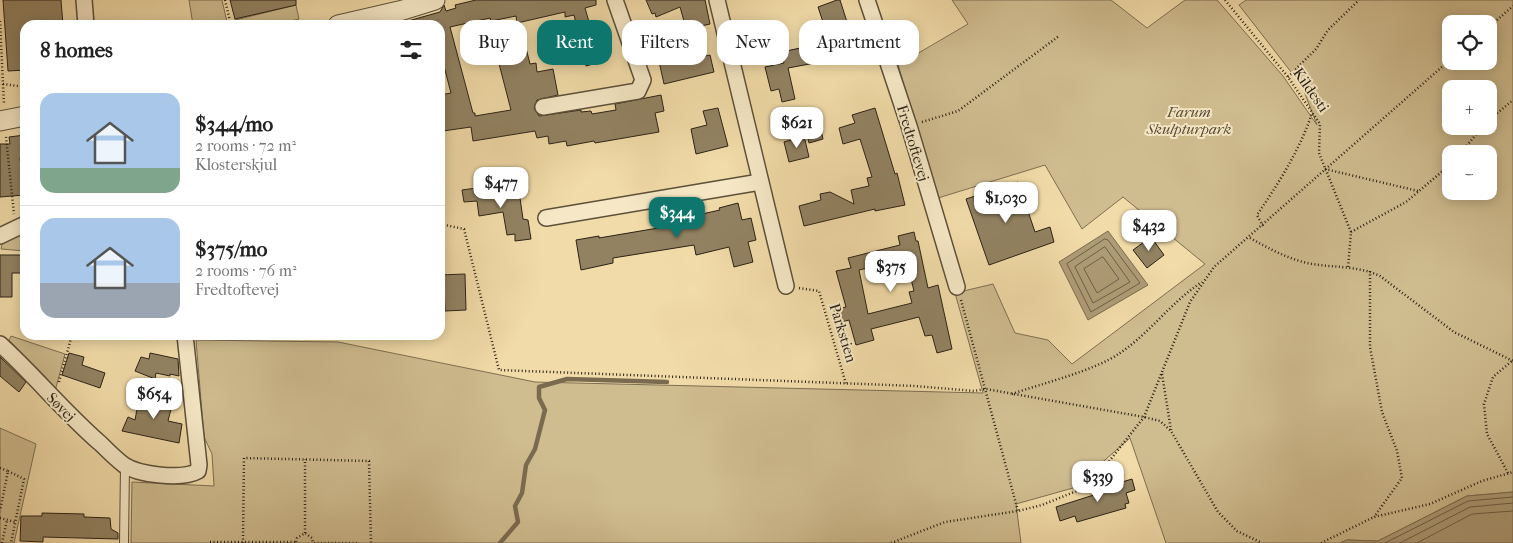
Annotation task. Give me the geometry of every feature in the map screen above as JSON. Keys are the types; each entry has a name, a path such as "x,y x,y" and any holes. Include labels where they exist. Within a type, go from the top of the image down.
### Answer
{"street":[{"path":"84,0 86,20"},
{"path":"355,20 414,3 435,0"},
{"path":"543,107 638,91 643,80 615,0"},
{"path":"717,0 786,286"},
{"name":"Fredtoftevej","path":"867,0 957,287"},
{"path":"2,120 20,117"},
{"path":"546,218 760,182"},
{"path":"0,236 20,226"},
{"name":"Søvej","path":"0,344 24,366 76,423 125,466 149,473 190,476 198,472 199,464 186,340"}],"lane":[{"path":"124,543 125,466"}],"path":[{"path":"225,0 229,20"},
{"name":"Kildesti","path":"1225,0 1288,76 1320,124 1319,153 1351,232 1348,268"},
{"path":"1288,76 1316,49 1328,30 1359,0"},
{"path":"1497,20 1513,6"},
{"path":"0,21 3,84 20,86"},
{"path":"908,126 958,111 1059,36"},
{"path":"891,543 945,522 1018,511 1042,505 1080,490 1107,464 1144,418 1190,302 1214,267 1263,226 1324,169 1442,67"},
{"path":"1497,113 1513,100"},
{"path":"1263,226 1257,216 1276,186 1307,127 1312,113"},
{"path":"2,120 20,226"},
{"path":"1467,145 1476,135"},
{"path":"1324,169 1418,191"},
{"path":"1351,232 1406,202 1442,171"},
{"path":"445,225 464,229 499,370 915,386 974,391 986,389 1010,395 1160,421 1171,431 1186,454 1218,512 1237,531 1262,543"},
{"path":"1249,238 1274,252 1307,263 1370,271 1380,276 1454,332 1513,360 1493,377 1484,404 1487,434 1508,474"},
{"path":"1370,271 1370,347 1382,412 1397,452 1402,478 1374,517"},
{"path":"1010,395 1105,362 1121,352 1189,290 1203,281"},
{"name":"Parkstien","path":"786,286 819,291 846,384"},
{"path":"957,287 1018,511"},
{"path":"54,400 71,340"},
{"path":"1161,373 1171,431"},
{"path":"243,543 244,458 369,461 371,543"},
{"path":"305,459 305,533"},
{"path":"0,468 24,479 11,543"},
{"path":"0,511 8,472"},
{"path":"1320,543 1374,517 1430,504 1482,481 1513,472"},
{"path":"0,518 15,522"},
{"path":"2,543 7,520"},
{"path":"210,542 296,543 297,538 305,533"},
{"path":"305,533 312,538 313,543 358,543"}],"green space":[{"path":"189,0 222,0 227,20 192,20"},
{"name":"Farum Skulpturpark","path":"952,0 1111,0 1147,28 1185,0 1217,0 1283,76 1317,125 1302,86 1239,5 1246,0 1513,0 1513,492 1467,496 1378,541 1347,540 1340,543 1166,543 1130,438 1073,488 1016,504 1021,543 131,543 132,482 214,486 212,454 204,437 196,340 338,342 535,382 983,393 955,293 993,284 1015,333 1048,340 1072,364 1205,264 1123,197 1082,229 1045,165 938,198 898,65 919,65 919,53 968,24"},
{"path":"296,5 299,19 295,20 235,20"},
{"path":"20,235 20,251 1,249 2,244"},
{"path":"11,336 65,354 55,391 9,340"},
{"path":"0,428 36,444 14,543 0,543"}],"water":[{"path":"1108,231 1148,285 1088,320 1059,262"},
{"path":"1513,492 1513,543 1340,543 1347,540 1378,541 1467,496"}],"building":[{"path":"3,0 61,0 63,20 20,20 20,70 8,71"},
{"path":"230,0 296,0 296,5 235,19"},
{"path":"476,0 596,0 596,5 585,8 588,20 575,20 574,15 565,17 565,12 527,21 517,20 516,16 496,20 491,20 490,18 460,20 460,25 450,27 475,116 511,110 499,65 527,65 527,52 530,64 536,63 537,72 553,69 558,95 537,100 534,108 539,116 581,110 581,112 591,111 592,114 616,110 615,104 661,95 664,111 655,113 659,132 567,146 566,141 549,144 548,136 537,138 535,131 473,141 471,127 445,131 445,94 451,93 445,70 445,20 412,20 440,12 444,5 446,11 456,8 455,5"},
{"path":"646,0 705,0 710,24 707,25 707,20 684,20 680,7 656,17 655,13 652,14"},
{"path":"840,0 846,20 822,20 818,7"},
{"path":"799,48 799,65 804,65 788,68 795,99 782,102 779,89 771,91 765,67 789,65 789,50"},
{"path":"710,55 714,72 664,84 660,65 707,65 707,56"},
{"path":"718,108 728,146 696,154 691,129 707,125 703,111"},
{"path":"875,108 895,174 897,173 905,205 875,211 875,209 804,226 799,206 821,200 820,194 830,192 854,204 851,190 869,186 867,178 872,177 860,139 843,144 839,128 855,123 852,115"},
{"path":"820,126 823,139 809,143 806,130"},
{"path":"20,136 20,195 0,197 0,144 10,144 9,137"},
{"path":"804,136 809,157 789,162 784,142"},
{"path":"1018,182 1035,232 1050,227 1054,242 989,265 966,199"},
{"path":"499,185 500,194 519,191 523,219 528,220 531,239 515,241 515,234 507,235 503,212 479,216 477,201 464,202 462,190"},
{"path":"738,203 742,220 751,218 756,240 748,242 753,262 734,267 729,247 696,255 694,245 613,258 613,263 581,270 576,240 676,225 675,220 720,210 719,208"},
{"path":"914,232 916,241 918,241 928,288 938,285 952,349 937,353 932,335 925,336 919,317 871,329 874,340 856,345 849,320 838,323 834,310 846,307 836,271 851,268 848,258 900,245 898,236","holes":["906,259 914,291 909,292 912,303 868,314 859,270"]},
{"path":"1151,237 1164,255 1147,268 1133,250"},
{"path":"0,255 20,255 20,273 12,273 12,297 0,297"},
{"path":"465,274 466,310 445,311 445,275"},
{"path":"69,353 84,357 82,365 105,373 100,388 62,375"},
{"path":"150,353 178,359 179,376 156,373 155,379 135,371 141,357 149,359"},
{"path":"0,357 26,382 19,392 0,376"},
{"path":"140,393 173,401 168,421 182,424 179,443 122,431 128,417 135,420"},
{"path":"1132,479 1135,490 1126,493 1129,503 1125,504 1126,508 1077,522 1075,516 1060,521 1056,507 1100,493 1099,489"},
{"path":"42,513 84,514 84,517 110,518 111,529 118,533 118,539 43,537 43,542 20,541 21,516 42,516"}],"waterway":[{"path":"500,543 518,522 515,506 522,493 526,465 535,449 545,410 539,398 539,387 567,379 667,382"}]}
